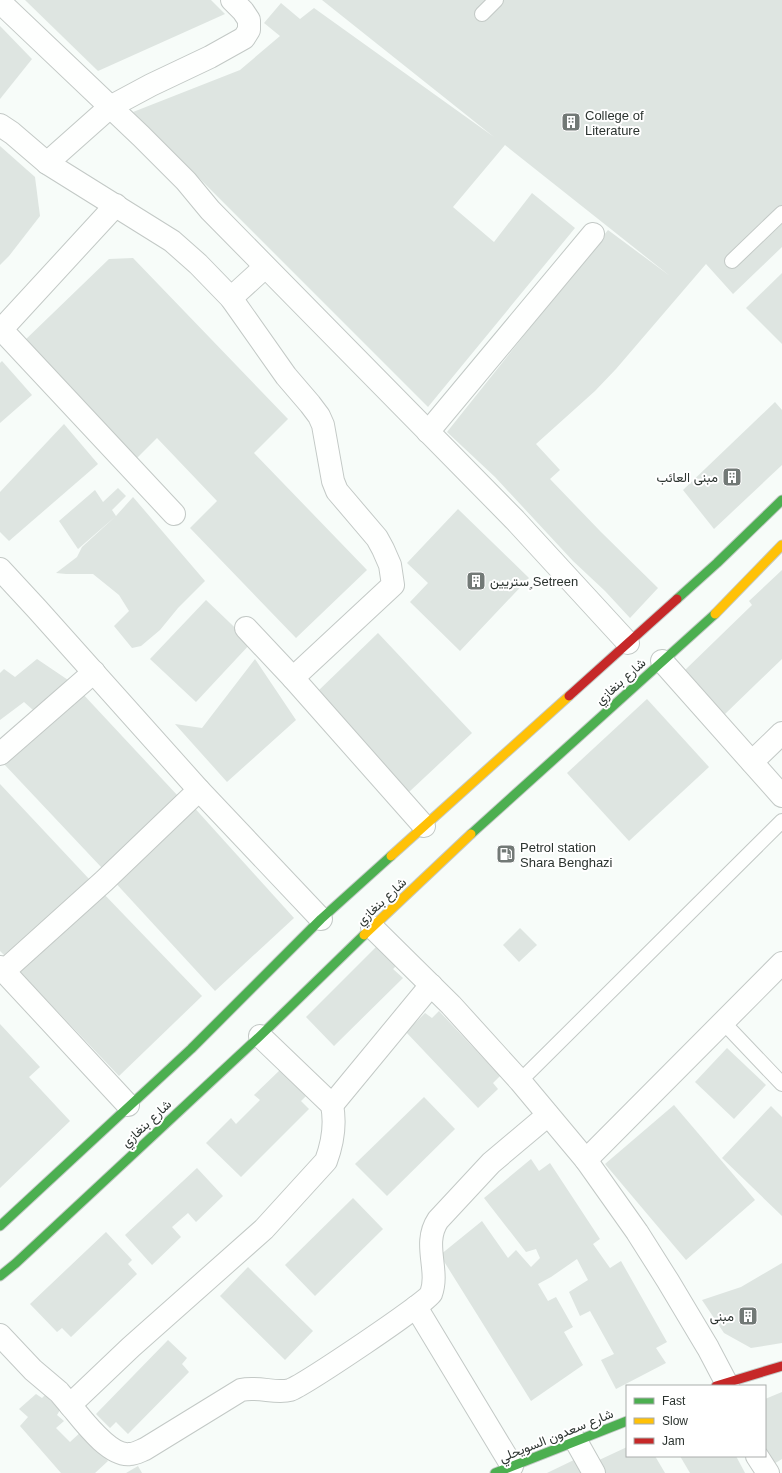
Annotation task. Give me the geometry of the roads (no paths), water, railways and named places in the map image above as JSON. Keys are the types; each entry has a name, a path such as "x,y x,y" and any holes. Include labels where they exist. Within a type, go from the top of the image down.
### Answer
{"main road":[{"name":"شارع بنغازي","path":"0,1226 190,1048 321,919 628,643 717,562 782,500"},
{"name":"شارع بنغازي","path":"0,1276 16,1263 260,1036 372,927 508,800 709,620 782,545"},
{"path":"724,1385 782,1366"},
{"name":"شارع سعدون السويحلي","path":"504,1470 626,1421"}],"street":[{"path":"47,163 110,107 151,85 210,57 244,38 249,30 249,20 243,11 232,0"},
{"path":"0,2 141,136 186,181 210,210 265,267 515,520 628,643"},
{"path":"0,125 12,133 47,163 172,240 231,298 286,376 319,416 323,425 330,471 337,491 377,538 390,565 393,585 293,678"},
{"path":"116,206 1,330 174,514"},
{"path":"428,432 593,234"},
{"path":"231,298 265,267"},
{"path":"0,569 37,608 199,790 321,919"},
{"path":"246,628 293,678 424,826"},
{"path":"662,662 782,796"},
{"path":"0,754 94,672"},
{"path":"752,762 782,733"},
{"path":"128,1105 2,969 104,881 199,790"},
{"path":"372,927 431,985 520,1081 586,1160 637,1232 664,1275 708,1348 724,1385"},
{"path":"586,1160 782,963"},
{"path":"332,1105 431,985"},
{"path":"70,1405 131,1347 264,1229 326,1161 334,1132 332,1105 260,1036"},
{"path":"0,1335 70,1405 110,1448 120,1453 130,1455 145,1449 241,1390 257,1388 278,1391 290,1390 351,1352 430,1296 433,1286 431,1239 433,1228 438,1220 491,1162 548,1115"},
{"path":"416,1307 504,1470"},
{"path":"576,1441 594,1473"},
{"path":"758,1457 768,1473"}],"lane":[{"path":"482,14 496,0"},
{"path":"732,261 782,213"},
{"path":"520,1081 782,821"},
{"path":"723,1022 782,1084"}],"place":[{"name":"College of Literature","path":"571,122"},
{"name":"مبنى العائب","path":"732,477"},
{"name":"ستريين ٍSetreen","path":"476,581"},
{"name":"Petrol station Shara Benghazi","path":"506,854"},
{"name":"مبنى","path":"748,1316"}]}
